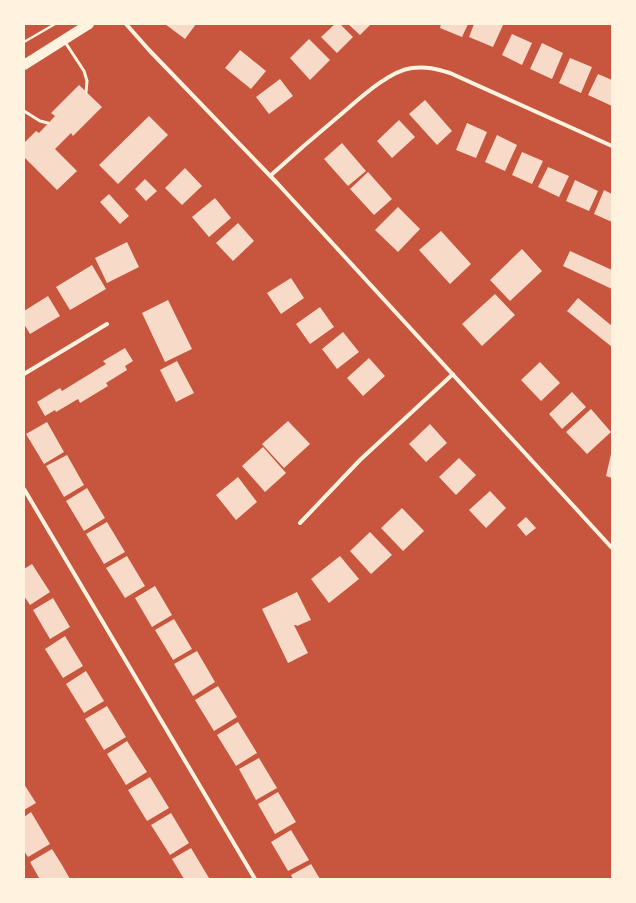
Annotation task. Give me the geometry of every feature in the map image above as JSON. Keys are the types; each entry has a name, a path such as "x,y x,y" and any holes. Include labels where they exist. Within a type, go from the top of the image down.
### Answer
{"main road":[{"path":"24,65 89,24"}],"street":[{"path":"126,24 270,176 612,548"},
{"path":"270,176 304,145 372,88 390,76 410,68 431,67 450,73 612,146"},
{"path":"24,374 107,324"},
{"path":"300,523 360,460 453,374"},
{"path":"24,489 255,879"}],"lane":[{"path":"64,40 84,70 87,82 86,92"},
{"path":"24,111 40,121 48,123"}],"path":[{"path":"24,42 55,24"}],"building":[{"path":"165,24 196,24 185,39"},
{"path":"335,24 340,24 353,37 337,53 321,37"},
{"path":"348,24 371,24 360,35"},
{"path":"441,24 468,24 462,37 440,28"},
{"path":"474,24 503,25 493,47 469,37"},
{"path":"512,34 532,43 522,65 502,55"},
{"path":"309,39 330,60 310,80 290,58"},
{"path":"542,43 563,53 552,79 530,69"},
{"path":"240,50 266,71 251,89 225,68"},
{"path":"570,58 592,67 581,93 559,83"},
{"path":"598,74 612,80 612,106 588,95"},
{"path":"280,79 293,96 269,114 256,97"},
{"path":"79,85 102,107 73,136 71,133 55,149 77,171 57,190 24,157 24,143 36,131 39,133 55,116 51,113"},
{"path":"425,100 452,131 437,145 409,114"},
{"path":"149,116 168,135 118,184 99,165"},
{"path":"399,120 415,137 392,158 377,141"},
{"path":"467,123 487,132 476,158 456,150"},
{"path":"497,135 517,145 505,171 485,162"},
{"path":"342,143 366,171 348,186 324,159"},
{"path":"522,152 543,161 532,184 512,175"},
{"path":"548,167 569,176 559,197 538,187"},
{"path":"185,168 202,186 182,205 165,188"},
{"path":"368,172 392,199 374,215 350,189"},
{"path":"145,179 157,191 146,201 135,189"},
{"path":"575,180 598,191 589,211 566,201"},
{"path":"604,190 612,194 612,222 594,214"},
{"path":"109,194 129,216 120,224 100,202"},
{"path":"215,198 231,218 209,237 192,217"},
{"path":"398,207 420,229 398,252 375,230"},
{"path":"238,223 254,241 233,261 216,243"},
{"path":"441,231 471,264 450,284 419,250"},
{"path":"127,242 139,267 107,283 95,258"},
{"path":"522,249 542,271 510,301 490,280"},
{"path":"570,251 612,270 612,289 563,266"},
{"path":"92,265 106,289 70,310 56,287"},
{"path":"291,278 304,298 281,314 267,293"},
{"path":"495,294 515,315 482,346 462,324"},
{"path":"48,296 60,316 30,334 24,324 24,311"},
{"path":"578,298 612,326 612,347 567,311"},
{"path":"168,300 192,349 165,362 142,313"},
{"path":"320,307 334,327 310,344 296,324"},
{"path":"343,332 359,352 337,369 322,349"},
{"path":"125,348 133,361 125,366 127,370 106,383 108,386 80,403 78,399 56,412 55,410 45,416 37,402 60,388 62,391 106,364 103,361"},
{"path":"369,358 385,376 363,396 347,378"},
{"path":"177,361 194,393 176,402 160,370"},
{"path":"540,362 560,383 541,401 521,380"},
{"path":"572,392 586,407 562,429 549,414"},
{"path":"591,409 611,432 587,454 566,432"},
{"path":"288,421 310,444 284,468 262,444"},
{"path":"47,422 64,452 44,464 26,434"},
{"path":"430,424 447,443 426,462 409,444"},
{"path":"263,447 286,473 265,492 242,466"},
{"path":"612,454 612,478 606,476"},
{"path":"67,455 84,485 64,497 46,466"},
{"path":"459,458 476,475 456,495 439,477"},
{"path":"238,477 257,502 236,520 216,495"},
{"path":"87,488 105,518 84,531 66,501"},
{"path":"490,491 506,508 486,528 469,510"},
{"path":"402,508 424,531 403,551 381,528"},
{"path":"526,517 536,528 526,536 517,525"},
{"path":"107,522 125,552 104,564 86,534"},
{"path":"370,532 392,555 371,574 350,551"},
{"path":"127,556 145,586 125,598 106,568"},
{"path":"340,556 359,579 329,603 311,579"},
{"path":"32,564 50,592 30,605 24,596 24,569"},
{"path":"155,586 172,615 152,627 135,598"},
{"path":"297,592 311,620 297,626 294,625 308,653 288,663 262,609"},
{"path":"53,598 70,627 50,639 33,610"},
{"path":"174,619 192,649 173,660 155,630"},
{"path":"65,636 83,666 63,678 45,649"},
{"path":"197,651 215,682 193,696 174,664"},
{"path":"86,671 104,701 84,713 66,684"},
{"path":"218,686 237,717 214,731 195,700"},
{"path":"107,706 126,737 104,750 85,719"},
{"path":"238,722 257,753 236,766 217,735"},
{"path":"127,741 147,772 126,785 107,754"},
{"path":"259,758 277,788 256,800 239,769"},
{"path":"150,777 169,808 147,821 128,790"},
{"path":"24,784 36,803 24,810"},
{"path":"278,792 296,822 275,834 258,804"},
{"path":"31,812 50,844 28,857 24,851 24,817"},
{"path":"171,813 189,843 170,855 151,825"},
{"path":"291,830 309,860 288,871 271,842"},
{"path":"191,848 209,878 208,879 184,879 172,859"},
{"path":"52,849 70,879 39,878 30,862"},
{"path":"311,864 320,879 293,879 291,875"}]}
